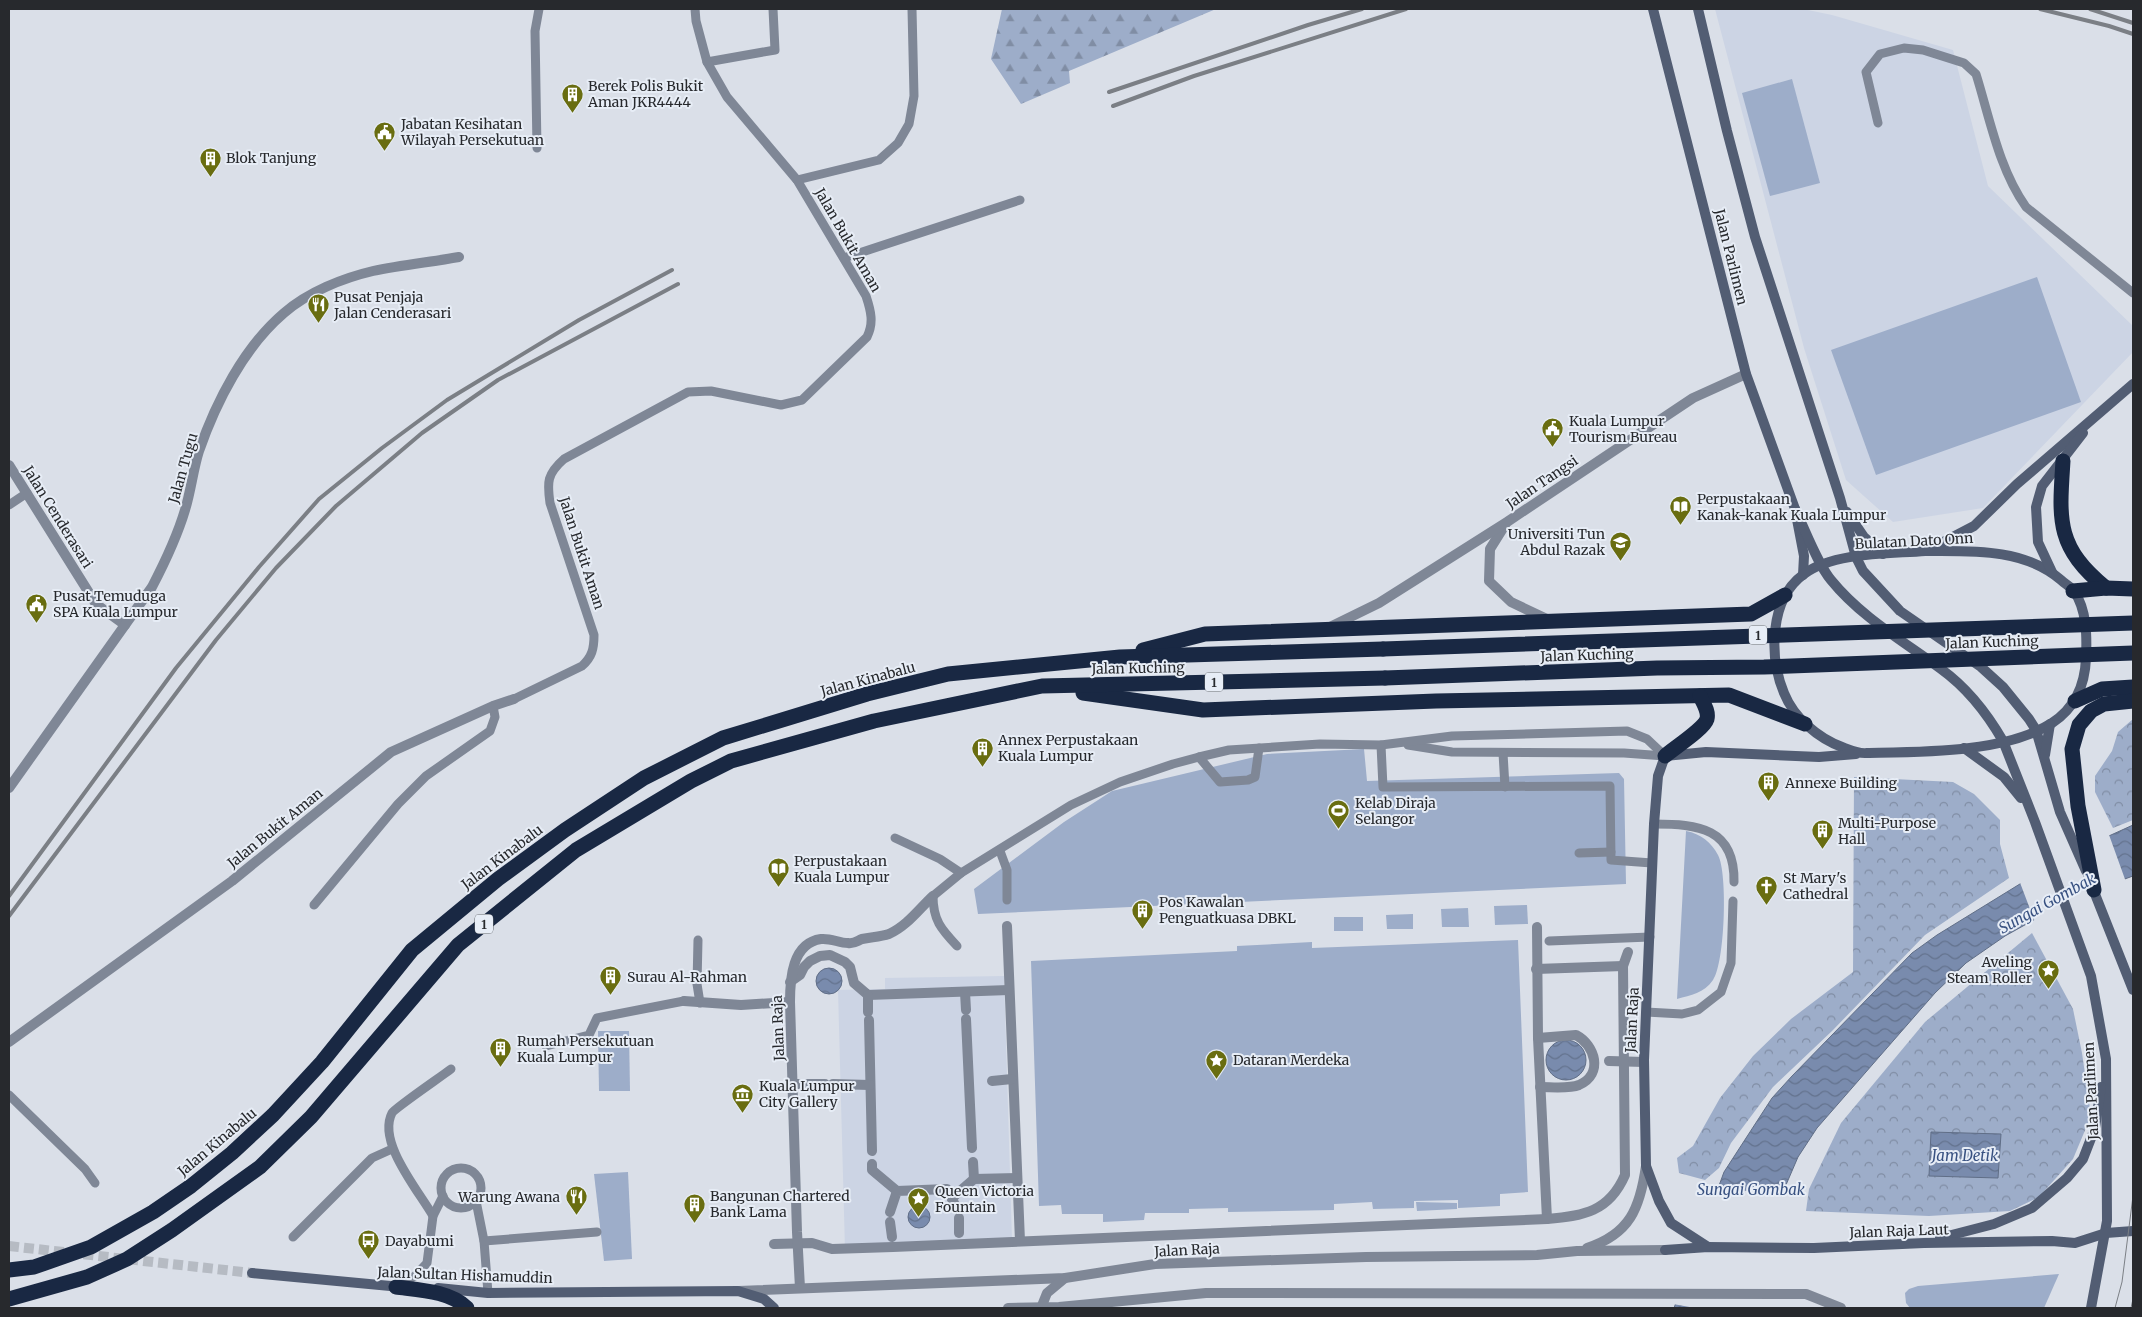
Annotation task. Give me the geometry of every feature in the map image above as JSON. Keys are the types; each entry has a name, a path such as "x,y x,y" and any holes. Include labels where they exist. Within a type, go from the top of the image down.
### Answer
{"highway":[{"path":"2063,461 2060,503 2063,531 2076,559 2087,573 2106,588"},
{"path":"2073,591 2106,588 2133,589"},
{"path":"1120,657 1205,634 1751,614 1785,595"},
{"name":"Jalan Kuching","path":"1120,657 2133,623"},
{"name":"Jalan Kuching","path":"1042,686 1385,678 1657,668 1764,667 2133,653"},
{"name":"Jalan Kinabalu","path":"9,1270 34,1267 92,1247 153,1212 191,1186 274,1116 322,1062 412,950 498,879 565,830 652,774 723,738 866,694 948,674 1120,657"},
{"path":"1042,686 1203,710 1436,701 1736,696 1805,724"},
{"name":"1","path":"9,1299 87,1277 126,1259 179,1225 260,1167 311,1118 458,945 576,850 691,781 731,761 874,721 1042,686"},
{"path":"2075,701 2102,689 2133,687"},
{"path":"1665,756 1703,725 1707,717 1706,709 1700,696"},
{"path":"2094,890 2078,806 2072,749 2079,725 2091,711 2104,704 2133,701"},
{"path":"396,1286 448,1296 467,1308"}],"street":[{"name":"Jalan Parlimen","path":"1653,9 1746,374 1795,509 1830,580 1873,621 1943,670 1969,695 1997,730 2035,822 2091,976 2106,1059 2108,1189 2106,1233 2091,1308"},
{"name":"Jalan Parlimen","path":"1698,9 1755,237 1840,498 1856,557 1863,571 1900,611 1981,666 2003,688 2029,719 2036,730 2060,812 2094,890 2133,990"},
{"name":"Jalan Tugu","path":"9,788 152,587 170,550 185,510 199,452 222,396 241,364 263,335 284,313 305,298 336,284 372,271 459,257"},
{"name":"Jalan Tangsi","path":"1329,628 1379,603 1507,522 1692,398 1746,374"},
{"path":"1925,552 1974,526 2017,484 2133,384"},
{"path":"2052,572 2038,542 2036,507 2042,486 2063,461 2092,420"},
{"name":"Jalan Cenderasari","path":"9,465 96,604 126,625"},
{"name":"Jalan Parlimen","path":"1840,498 1864,537 1884,554"},
{"name":"Jalan Parlimen","path":"1795,509 1804,556 1803,574"},
{"name":"Jalan Tangsi","path":"1507,522 1490,549 1489,581 1511,602 1550,620"},
{"name":"Bulatan Dato Onn","path":"1978,551 2000,554 2052,572 2073,591 2084,614 2087,642 2085,674 2075,701 2050,724 2019,738 1964,748 1863,754 1826,741 1805,724 1784,694 1776,659 1776,626 1785,595 1803,574 1822,564 1884,554 1978,551"},
{"name":"Jalan Bukit Aman","path":"9,1042 232,881 390,752 493,706 514,699"},
{"name":"Jalan Parlimen","path":"2045,760 2050,724"},
{"name":"Jalan Parlimen","path":"1964,748 2004,777 2015,788 2035,822"},
{"path":"1665,756 1706,752 1819,757 1863,754"},
{"name":"Jalan Raja","path":"1577,1251 1602,1243 1629,1222 1638,1206 1646,1166 1644,1062 1652,862 1658,776 1665,756"},
{"name":"Jalan Raja","path":"800,1288 790,1002 790,982 798,955 811,942 828,939 846,944 888,934 902,927 933,896"},
{"path":"1007,926 1020,1241"},
{"path":"1537,927 1538,1038 1546,1219"},
{"path":"774,1244 812,1242 832,1249 892,1241 959,1238 1020,1241 1546,1219 1572,1217 1592,1212 1600,1208 1620,1186 1625,1175 1623,966 1628,952"},
{"path":"790,982 800,975 810,961 820,956 830,955 839,958 850,967 854,983 868,995 1009,990"},
{"path":"1536,969 1623,966"},
{"path":"965,992 974,1083 972,1148"},
{"path":"868,995 872,1151"},
{"path":"684,1001 741,1005 790,1002"},
{"path":"1538,1038 1576,1035 1589,1045 1594,1062 1589,1077 1579,1085 1540,1087"},
{"path":"1924,1242 1994,1224 2032,1208 2067,1178 2083,1159 2095,1128 2106,1059"},
{"path":"1609,1061 1644,1062"},
{"path":"992,1081 1012,1080"},
{"path":"793,1084 870,1085"},
{"path":"973,1162 974,1179"},
{"path":"872,1164 872,1170 897,1191 947,1189 958,1213 959,1238"},
{"path":"1646,1166 1671,1223 1708,1247"},
{"path":"952,1198 974,1179 1017,1178"},
{"path":"892,1241 890,1217 897,1191"},
{"name":"Jalan Raja Laut","path":"1665,1250 1708,1247 1814,1248 1924,1242 2052,1241 2074,1243 2106,1233 2133,1231"},
{"name":"Jalan Raja","path":"738,1290 1065,1278 1155,1264 1665,1250"},
{"name":"Jalan Sultan Hishamuddin","path":"252,1273 488,1293 738,1290 764,1299 774,1308"},
{"path":"1041,1308 1047,1292 1065,1278"},
{"path":"1008,1308 1041,1308 1206,1293 1806,1294 1830,1306 1841,1308"}],"lane":[{"path":"537,148 535,31 539,9"},
{"name":"Jalan Bukit Aman","path":"514,699 582,666 589,659 594,647 594,635 550,503 547,486 552,470 564,459 688,392 711,391 780,405 802,400 868,337 872,327 871,312 866,296 797,180 727,97 707,62 694,9"},
{"path":"707,62 775,50 773,9"},
{"path":"797,180 879,160 898,142 909,124 914,96 912,9"},
{"path":"1878,123 1866,72 1880,54 1904,48 1914,49 1964,63 1976,74 2006,172 2015,192 2026,207 2133,292"},
{"path":"844,258 1020,200"},
{"path":"9,505 27,493"},
{"path":"314,905 398,804 426,776 490,731 495,717 493,706"},
{"path":"957,946 941,929 933,911 933,896 961,874 1071,806 1096,793 1146,772 1199,757 1229,750 1320,744 1381,745 1452,736 1627,731 1647,738 1665,756"},
{"path":"1397,743 1452,752 1665,756"},
{"path":"1381,745 1383,787 1610,786 1611,860 1652,862"},
{"path":"1199,757 1220,782 1248,780 1255,777 1259,748"},
{"path":"1503,754 1505,786"},
{"path":"1654,824 1686,824 1714,833 1733,860 1734,882"},
{"path":"894,838 940,859 961,874"},
{"path":"1000,851 1007,870 1007,900"},
{"path":"1579,854 1611,852"},
{"path":"1646,1012 1682,1014 1698,1010 1721,992 1731,963 1733,901"},
{"path":"1548,941 1650,937"},
{"path":"698,940 697,984 700,1003"},
{"path":"546,1046 589,1035 597,1018 684,1001"},
{"path":"433,1216 392,1149 388,1129 393,1111 451,1069"},
{"path":"9,1095 85,1169 95,1183"},
{"path":"293,1237 372,1158 392,1149"},
{"path":"454,1168 467,1168 478,1176 480,1182 481,1189 476,1201 471,1206 458,1208 452,1206 442,1196 440,1190 443,1177 454,1168"},
{"path":"396,1286 415,1276 426,1263 433,1216 442,1196"},
{"path":"476,1201 484,1241 488,1293"},
{"path":"484,1241 597,1232"}],"shaded area":[{"path":"1715,9 1803,9 1832,15 1953,50 1988,186 2133,326 2133,352 1983,508 1893,522 1846,480 1804,348"},
{"path":"1004,976 1012,1240 845,1250 838,990 885,989 885,978"}],"green space":[{"path":"1002,9 1216,9 1069,71 1070,83 1021,104 991,59"},
{"path":"1792,79 1820,183 1770,196 1742,93"},
{"path":"2037,277 2081,402 1876,475 1831,350"},
{"path":"2133,719 2133,820 2113,828 2095,792 2095,776 2112,751 2118,732"},
{"name":"Kelab Diraja Selangor","path":"1364,749 1367,781 1619,773 1624,779 1626,884 978,914 974,889 1064,822 1112,791 1267,754"},
{"path":"1854,777 1953,782 1974,794 2000,820 2000,844 2009,878 1925,935 1832,1031 1773,1087 1731,1143 1719,1168 1705,1180 1679,1173 1677,1158 1693,1146 1720,1098 1753,1056 1791,1019 1853,972"},
{"path":"1686,831 1705,839 1718,855 1723,880 1724,918 1720,956 1713,980 1701,991 1677,999"},
{"path":"1527,905 1528,924 1495,925 1494,906"},
{"path":"1468,908 1469,927 1442,927 1441,909"},
{"path":"1413,914 1413,929 1387,929 1386,915"},
{"path":"1334,917 1363,917 1363,931 1334,931"},
{"path":"2032,933 2073,1009 2082,1053 2091,1116 2073,1159 2039,1197 2010,1211 1929,1216 1806,1211 1809,1189 1841,1123 1925,1022"},
{"path":"1518,940 1528,1192 1500,1194 1500,1206 1458,1208 1458,1200 1414,1201 1414,1208 1373,1209 1372,1202 1334,1204 1334,1210 1228,1212 1228,1208 1189,1209 1189,1213 1145,1213 1144,1220 1103,1222 1103,1214 1062,1214 1061,1205 1039,1206 1031,961 1237,951 1237,946 1312,942 1312,948"},
{"path":"598,1031 629,1031 630,1091 599,1091"},
{"path":"628,1172 632,1259 604,1261 594,1174"},
{"path":"1416,1202 1457,1203 1457,1209 1417,1211"},
{"path":"2059,1274 2044,1308 1910,1308 1906,1303 1905,1293 1909,1289 1918,1286"}],"water":[{"name":"Sungai Gombak","path":"2133,825 2133,876 2075,897 2005,936 1966,963 1935,993 1817,1128 1798,1157 1733,1308 1674,1308 1724,1172 1772,1098 1792,1076 1912,953 1937,935 2067,855"},
{"path":"829,968 838,972 842,981 838,990 829,994 820,990 816,981 820,972"},
{"path":"1570,1040 1577,1043 1583,1049 1586,1060 1585,1068 1577,1077 1570,1080 1562,1080 1555,1077 1547,1068 1546,1056 1549,1049 1558,1041"},
{"name":"Jam Detik","path":"1931,1132 2001,1134 1998,1178 1929,1176"},
{"name":"Queen Victoria Fountain","path":"919,1206 927,1209 930,1217 927,1225 919,1228 911,1225 908,1217 911,1209"}],"pier":[{"path":"2108,832 2126,882 2076,899 2035,922 2019,880 2065,853"},
{"path":"1716,1186 1784,1197 1735,1308 1695,1308 1673,1304"}],"tunnel":[{"path":"9,1246 252,1273"}],"tram line":[{"path":"2115,1308 2122,1282 2133,1196"},
{"path":"2131,1308 2133,1299"}],"railway":[{"path":"1109,92 1308,25 1362,9"},
{"path":"1113,106 1194,76 1406,9"},
{"path":"2040,9 2133,34"},
{"path":"2090,9 2133,23"},
{"path":"9,896 176,668 259,567 319,499 382,448 447,400 579,320 672,270"},
{"path":"9,916 216,640 276,568 336,506 422,433 498,380 678,284"}],"place":[{"name":"Berek Polis Bukit Aman JKR4444","path":"572,113"},
{"name":"Jabatan Kesihatan Wilayah Persekutuan","path":"385,151"},
{"name":"Blok Tanjung","path":"210,177"},
{"name":"Pusat Penjaja Jalan Cenderasari","path":"318,324"},
{"name":"Kuala Lumpur Tourism Bureau","path":"1553,448"},
{"name":"Perpustakaan Kanak-kanak Kuala Lumpur","path":"1681,526"},
{"name":"Universiti Tun Abdul Razak","path":"1621,561"},
{"name":"Pusat Temuduga SPA Kuala Lumpur","path":"37,623"},
{"name":"Annex Perpustakaan Kuala Lumpur","path":"982,767"},
{"name":"Annexe Building","path":"1769,802"},
{"name":"Kelab Diraja Selangor","path":"1339,830"},
{"name":"Multi-Purpose Hall","path":"1822,850"},
{"name":"Perpustakaan Kuala Lumpur","path":"778,888"},
{"name":"St Mary's Cathedral","path":"1767,905"},
{"name":"Pos Kawalan Penguatkuasa DBKL","path":"1143,929"},
{"name":"Aveling Steam Roller","path":"2048,989"},
{"name":"Surau Al-Rahman","path":"611,996"},
{"name":"Rumah Persekutuan Kuala Lumpur","path":"501,1068"},
{"name":"Dataran Merdeka","path":"1217,1079"},
{"name":"Kuala Lumpur City Gallery","path":"743,1113"},
{"name":"Warung Awana","path":"576,1216"},
{"name":"Queen Victoria Fountain","path":"919,1218"},
{"name":"Bangunan Chartered Bank Lama","path":"694,1223"},
{"name":"Dayabumi","path":"369,1260"}]}
